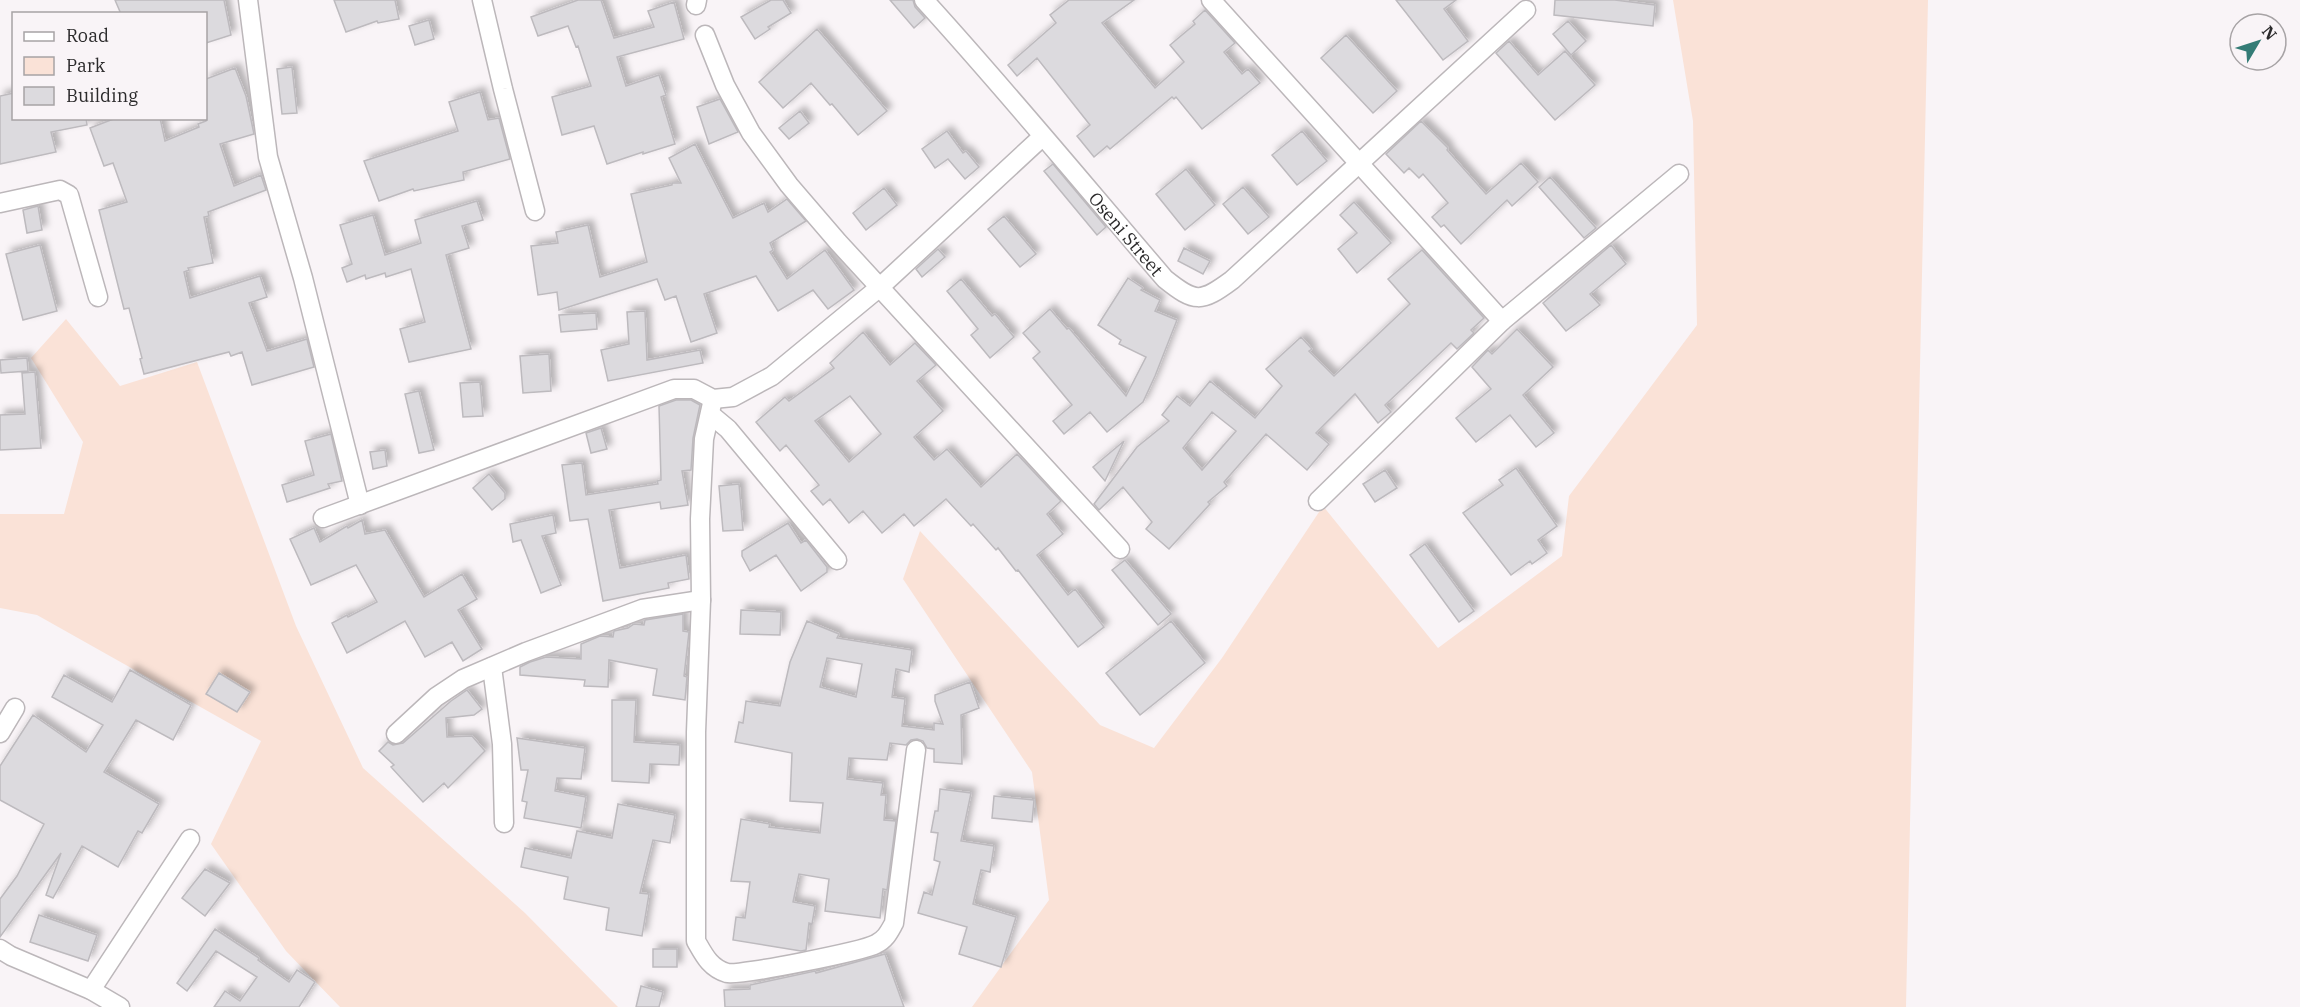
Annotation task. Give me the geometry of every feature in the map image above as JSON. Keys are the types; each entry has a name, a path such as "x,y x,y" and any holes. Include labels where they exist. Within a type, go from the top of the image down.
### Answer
{"street":[{"path":"248,0 268,157 303,278 360,505"},
{"path":"482,0 536,211"},
{"name":"Oseni Street","path":"924,0 1010,95 1042,136 1165,279 1186,296 1211,295 1232,280 1359,164"},
{"path":"1211,0 1502,321"},
{"path":"1359,164 1526,10"},
{"path":"705,35 725,86 752,134 789,184 838,242 1120,549"},
{"path":"711,407 772,376 880,287 1042,136"},
{"path":"1318,501 1502,321 1679,174"},
{"path":"0,203 60,190 69,195 98,297"},
{"path":"323,518 674,389 694,389 837,560"},
{"path":"711,407 704,439 700,519 701,600 696,732 696,941 708,963 728,973 817,960 874,945 885,938 894,923 916,750"},
{"path":"396,734 436,697 463,679 526,652 642,609 701,600"},
{"path":"492,667 502,744 504,823"},
{"path":"0,733 15,708"},
{"path":"91,990 190,839"},
{"path":"0,950 91,990 120,1007"}],"green space":[{"path":"1673,0 1928,0 1906,1007 972,1007 1049,900 1032,772 903,579 920,531 1100,725 1154,748 1222,658 1323,506 1438,648 1562,556 1569,496 1697,325 1693,121"},
{"path":"66,319 120,386 197,362 296,626 363,768 525,913 618,1007 340,1007 286,951 211,844 261,741 37,615 0,608 0,514 64,514 83,442 31,358"}],"building":[{"path":"115,0 224,0 231,35 207,43 207,12 120,12"},
{"path":"334,0 395,0 399,19 378,23 377,21 346,32"},
{"path":"578,0 601,0 614,38 654,27 648,11 674,2 684,39 617,57 626,86 659,75 666,95 661,97 675,144 607,164 594,126 562,135 552,97 591,86 578,46 576,47 568,26 538,36 531,17"},
{"path":"771,0 783,0 791,13 768,27 770,29 755,39 741,17"},
{"path":"890,0 913,0 915,7 925,18 914,28"},
{"path":"1069,0 1134,0 1102,23 1155,88 1184,62 1170,45 1195,24 1193,21 1205,10 1235,43 1224,52 1242,74 1248,69 1260,83 1202,129 1176,97 1174,99 1172,97 1110,149 1107,146 1094,157 1077,136 1090,125 1037,58 1017,76 1008,65 1056,23 1050,15"},
{"path":"1396,0 1456,0 1444,9 1468,41 1443,60"},
{"path":"1555,0 1615,0 1655,5 1653,26 1554,15"},
{"path":"429,20 434,39 415,45 409,26"},
{"path":"1568,21 1586,41 1571,55 1553,34"},
{"path":"817,29 887,111 858,135 811,83 783,108 759,82"},
{"path":"1346,35 1397,91 1373,113 1321,58"},
{"path":"1509,41 1538,75 1565,51 1595,85 1555,120 1496,53"},
{"path":"292,67 297,113 282,114 277,69"},
{"path":"235,68 246,96 254,134 220,144 234,186 261,175 266,190 208,212 209,216 204,217 213,263 188,268 189,270 184,272 190,298 260,276 267,297 249,303 267,351 307,339 314,367 252,385 242,352 231,356 229,352 144,374 129,308 124,309 99,210 127,202 113,163 104,166 90,128 111,120 160,120 165,141 199,127 198,124 207,120 207,79"},
{"path":"480,92 488,120 499,118 510,159 463,172 464,180 414,191 413,189 379,201 364,161 458,131 449,102"},
{"path":"12,93 12,120 86,120 87,125 51,132 56,152 0,164 0,96"},
{"path":"720,99 738,132 709,144 697,107"},
{"path":"800,111 809,123 789,139 779,128"},
{"path":"1421,121 1448,148 1447,150 1486,194 1521,163 1538,182 1512,206 1507,200 1461,244 1444,225 1441,227 1432,217 1448,203 1423,174 1419,178 1409,168 1404,173 1386,154"},
{"path":"947,131 963,153 966,151 979,167 965,179 948,159 935,168 922,149"},
{"path":"1302,131 1327,161 1297,185 1272,155"},
{"path":"695,144 733,218 764,203 768,212 787,199 806,221 770,243 773,250 770,252 787,279 825,250 854,290 828,309 813,290 778,311 756,276 704,294 717,333 691,342 676,296 665,300 657,279 559,310 557,292 538,295 531,246 558,243 556,232 588,225 600,277 647,262 631,194 672,185 672,183 681,183 669,158"},
{"path":"1053,164 1106,227 1097,235 1044,171"},
{"path":"1186,169 1215,205 1185,230 1156,194"},
{"path":"1550,177 1596,228 1584,238 1539,187"},
{"path":"1243,187 1269,217 1248,234 1223,204"},
{"path":"884,188 897,205 866,230 853,213"},
{"path":"477,201 483,220 462,226 469,248 446,255 471,349 409,362 400,329 425,322 411,269 386,277 385,273 366,279 365,275 347,282 342,268 352,264 340,225 373,215 385,255 421,243 415,220"},
{"path":"1354,202 1391,243 1357,273 1338,249 1357,233 1340,215"},
{"path":"38,206 42,230 27,233 23,210"},
{"path":"1004,216 1036,254 1020,267 988,229"},
{"path":"40,245 57,311 23,320 6,254"},
{"path":"1611,245 1626,264 1590,294 1600,305 1566,331 1543,303"},
{"path":"1184,248 1210,261 1203,274 1178,261"},
{"path":"938,249 945,257 922,277 916,269"},
{"path":"1422,250 1484,318 1471,330 1474,333 1457,349 1451,343 1385,405 1391,412 1378,423 1355,394 1316,433 1329,444 1307,470 1266,434 1224,482 1227,486 1208,502 1210,504 1169,549 1146,529 1152,522 1123,487 1099,510 1094,504 1137,447 1169,421 1162,415 1177,396 1190,406 1210,381 1255,418 1282,386 1266,369 1301,337 1312,349 1309,351 1334,376 1410,304 1388,279","holes":["1212,412 1236,431 1202,470 1183,448"]},
{"path":"1128,278 1143,288 1141,290 1160,300 1155,311 1177,320 1155,376 1143,402 1107,432 1090,412 1064,434 1053,421 1072,405 1033,358 1040,352 1023,333 1050,309 1067,329 1069,328 1126,396 1146,357 1119,344 1121,340 1098,325"},
{"path":"961,279 992,316 995,314 1014,337 990,358 971,335 978,329 947,291"},
{"path":"645,311 647,360 700,350 703,363 608,381 601,350 629,344 627,312"},
{"path":"596,313 597,329 561,332 559,315"},
{"path":"1517,329 1553,367 1523,395 1554,433 1536,447 1510,415 1476,442 1456,418 1491,389 1472,367 1488,350 1492,354"},
{"path":"863,332 890,365 915,343 936,365 917,381 943,411 914,437 934,460 947,449 981,487 1017,454 1061,501 1047,514 1063,534 1037,555 1068,595 1075,589 1104,627 1078,647 1018,570 1016,571 998,548 996,550 946,499 914,526 904,514 882,533 863,511 849,523 830,499 823,505 811,491 819,485 786,445 780,451 756,422 785,397 789,401 834,368 830,363","holes":["850,396 881,434 849,462 815,421"]},
{"path":"549,354 551,391 523,393 520,356"},
{"path":"27,358 28,371 1,373 0,360"},
{"path":"35,372 41,448 0,450 0,415 25,414 22,373"},
{"path":"480,382 483,416 463,417 460,383"},
{"path":"419,391 434,450 419,453 405,394"},
{"path":"676,400 691,400 700,405 693,438 691,470 682,471 688,505 661,509 660,502 609,510 620,568 686,555 689,579 668,583 669,588 603,601 588,519 570,521 562,465 582,463 586,495 658,484 657,481 661,480 659,406"},
{"path":"601,428 607,449 591,453 586,433"},
{"path":"331,434 342,481 328,484 330,488 287,502 282,485 314,475 305,441"},
{"path":"1124,441 1105,481 1093,467"},
{"path":"385,450 387,466 373,469 370,452"},
{"path":"1516,468 1557,526 1538,540 1547,553 1532,564 1530,561 1511,575 1463,513 1503,485 1499,480"},
{"path":"1385,470 1397,488 1375,502 1363,484"},
{"path":"489,474 505,493 505,499 492,510 473,488"},
{"path":"739,484 743,530 723,531 719,486"},
{"path":"553,515 556,533 542,536 561,585 541,593 521,540 513,542 510,524"},
{"path":"362,520 365,534 385,530 424,597 462,574 477,599 458,610 482,649 463,661 452,642 425,657 405,621 347,653 332,623 377,602 356,565 311,585 290,539 314,528 320,542"},
{"path":"788,523 801,543 806,540 827,567 827,572 801,591 776,555 750,571 742,556 742,551"},
{"path":"1425,544 1474,611 1459,622 1410,555"},
{"path":"1125,560 1171,614 1158,625 1112,570"},
{"path":"741,610 781,612 780,635 740,634"},
{"path":"683,614 683,631 689,632 684,676 687,677 685,700 653,695 657,669 609,660 608,687 584,686 585,680 520,675 520,667 530,662 546,657 581,659 581,644 600,636 613,637 614,631 634,624 644,625 645,620"},
{"path":"807,621 839,634 837,638 912,650 909,672 896,669 892,697 905,699 902,726 934,730 934,723 943,724 935,695 970,682 979,708 961,715 962,764 934,762 934,749 927,748 923,741 917,739 911,740 906,745 890,743 887,760 849,758 847,779 883,783 881,795 886,795 884,820 896,821 887,890 883,889 880,918 825,911 829,879 799,874 793,902 815,906 812,924 809,923 806,950 801,951 733,940 736,917 745,918 750,882 731,881 741,819 770,824 769,827 820,833 823,803 790,801 792,753 735,742 739,722 743,723 746,701 780,706 790,662","holes":["827,658 862,664 856,697 820,687"]},
{"path":"1171,621 1205,663 1140,715 1106,673"},
{"path":"130,670 191,705 173,740 136,720 104,772 159,804 142,833 138,831 118,867 82,846 53,898 46,895 61,853 0,937 0,899 17,876 44,824 0,800 0,766 33,715 86,752 103,725 52,697 64,675 112,702"},
{"path":"219,673 250,692 237,712 206,694"},
{"path":"467,690 482,709 474,715 446,718 447,737 472,736 485,751 448,788 444,783 423,802 391,767 394,765 379,751 388,742 393,745 403,743"},
{"path":"612,700 636,700 634,742 680,745 679,765 650,764 649,783 612,781"},
{"path":"517,738 585,748 581,779 557,778 555,791 586,797 581,828 524,818 527,802 522,801 528,770 521,770"},
{"path":"940,789 971,793 961,841 994,846 990,872 981,870 973,904 1016,917 1001,967 959,954 967,927 918,913 924,892 932,895 940,862 934,860 938,833 931,832 935,811 938,811"},
{"path":"994,796 1034,800 1032,822 992,818"},
{"path":"618,804 675,815 670,843 653,840 640,893 649,894 642,936 606,930 609,908 564,899 568,877 521,867 525,848 571,858 577,831 612,838"},
{"path":"205,869 230,883 205,916 182,898"},
{"path":"39,915 97,935 88,961 30,942"},
{"path":"215,929 259,958 258,960 289,982 297,970 315,982 299,1007 214,1007 225,991 240,1001 257,977 216,951 187,991 177,983"},
{"path":"653,949 677,949 677,967 653,967"},
{"path":"885,954 904,1007 725,1007 724,990 750,989 750,985 815,971 816,973"},
{"path":"641,986 663,992 659,1007 636,1007"}]}
